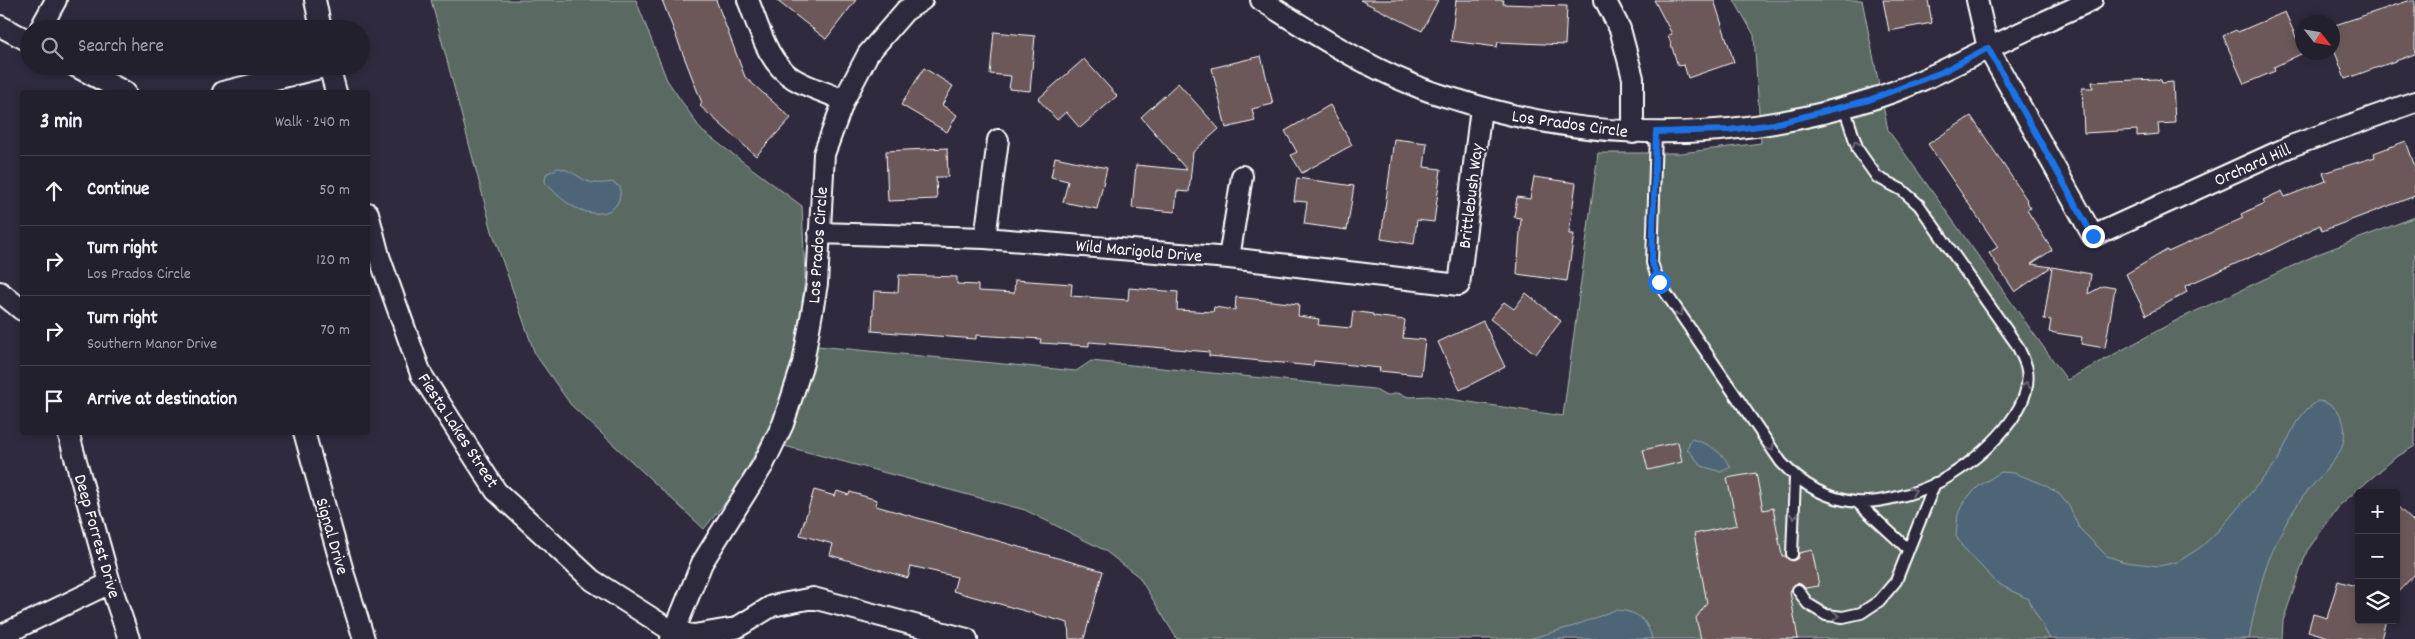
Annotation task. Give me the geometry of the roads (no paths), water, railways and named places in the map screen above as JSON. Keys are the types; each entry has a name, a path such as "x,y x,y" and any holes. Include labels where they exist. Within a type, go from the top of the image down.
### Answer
{"street":[{"path":"45,20 56,0"},
{"path":"315,0 319,20"},
{"path":"748,0 766,45 778,64 793,78 844,100"},
{"name":"Los Prados Circle","path":"672,635 702,563 763,465 782,424 803,363 817,284 824,154 844,100 868,54 905,12 922,0"},
{"name":"Los Prados Circle","path":"1261,0 1331,45 1416,87 1482,108 1538,122 1633,133 1729,130 1774,124 1869,100 1942,72 1988,48 2092,0"},
{"path":"1605,0 1620,29 1632,78 1633,133"},
{"path":"1977,0 1988,48"},
{"path":"0,26 20,36"},
{"name":"Orchard Hill","path":"1988,48 2093,236 2291,146 2415,102"},
{"path":"92,75 120,90"},
{"path":"231,90 292,75"},
{"path":"331,75 335,90"},
{"name":"Brittlebush Way","path":"1459,285 1482,108"},
{"path":"985,238 998,140"},
{"path":"1229,258 1242,176"},
{"name":"Fiesta Lakes Street","path":"370,221 379,256 421,374 496,491 592,580 672,635"},
{"name":"Wild Marigold Drive","path":"819,233 985,238 1229,258 1459,285"},
{"path":"0,292 20,308"},
{"name":"Deep Forrest Drive","path":"69,435 110,583 129,639"},
{"name":"Signal Drive","path":"305,435 364,639"},
{"path":"0,636 110,583"},
{"path":"672,635 694,635 736,628 772,606 813,598 967,639"}],"lane":[{"path":"1656,132 1652,262 1659,282 1781,462 1795,478 1813,489 1833,497 1857,502 1899,496 1935,483 1988,448 2018,411 2026,390 2027,369 2017,345 1919,205 1902,190 1877,177 1858,150 1844,107"},
{"path":"1792,554 1795,478"},
{"path":"1798,590 1808,604 1826,615 1843,617 1861,612 1879,601 1896,581 1935,483"},
{"path":"1857,502 1908,549"}],"water":[{"path":"558,168 572,172 593,183 612,182 620,187 620,196 617,204 613,209 600,213 584,211 572,206 545,182 546,174"},
{"path":"2318,401 2332,406 2338,411 2344,424 2342,447 2330,465 2302,498 2281,532 2261,582 2249,639 2050,639 2028,599 1997,583 1962,546 1956,536 1958,514 1964,501 1979,486 2001,472 2014,473 2043,484 2059,494 2069,506 2079,528 2107,556 2125,562 2159,566 2178,562 2201,547 2219,530 2277,462 2296,423 2307,409"},
{"path":"1691,439 1704,443 1714,449 1731,467 1721,472 1702,466 1687,449"},
{"path":"1615,610 1629,612 1640,617 1647,626 1652,639 1529,639 1574,626"}]}
